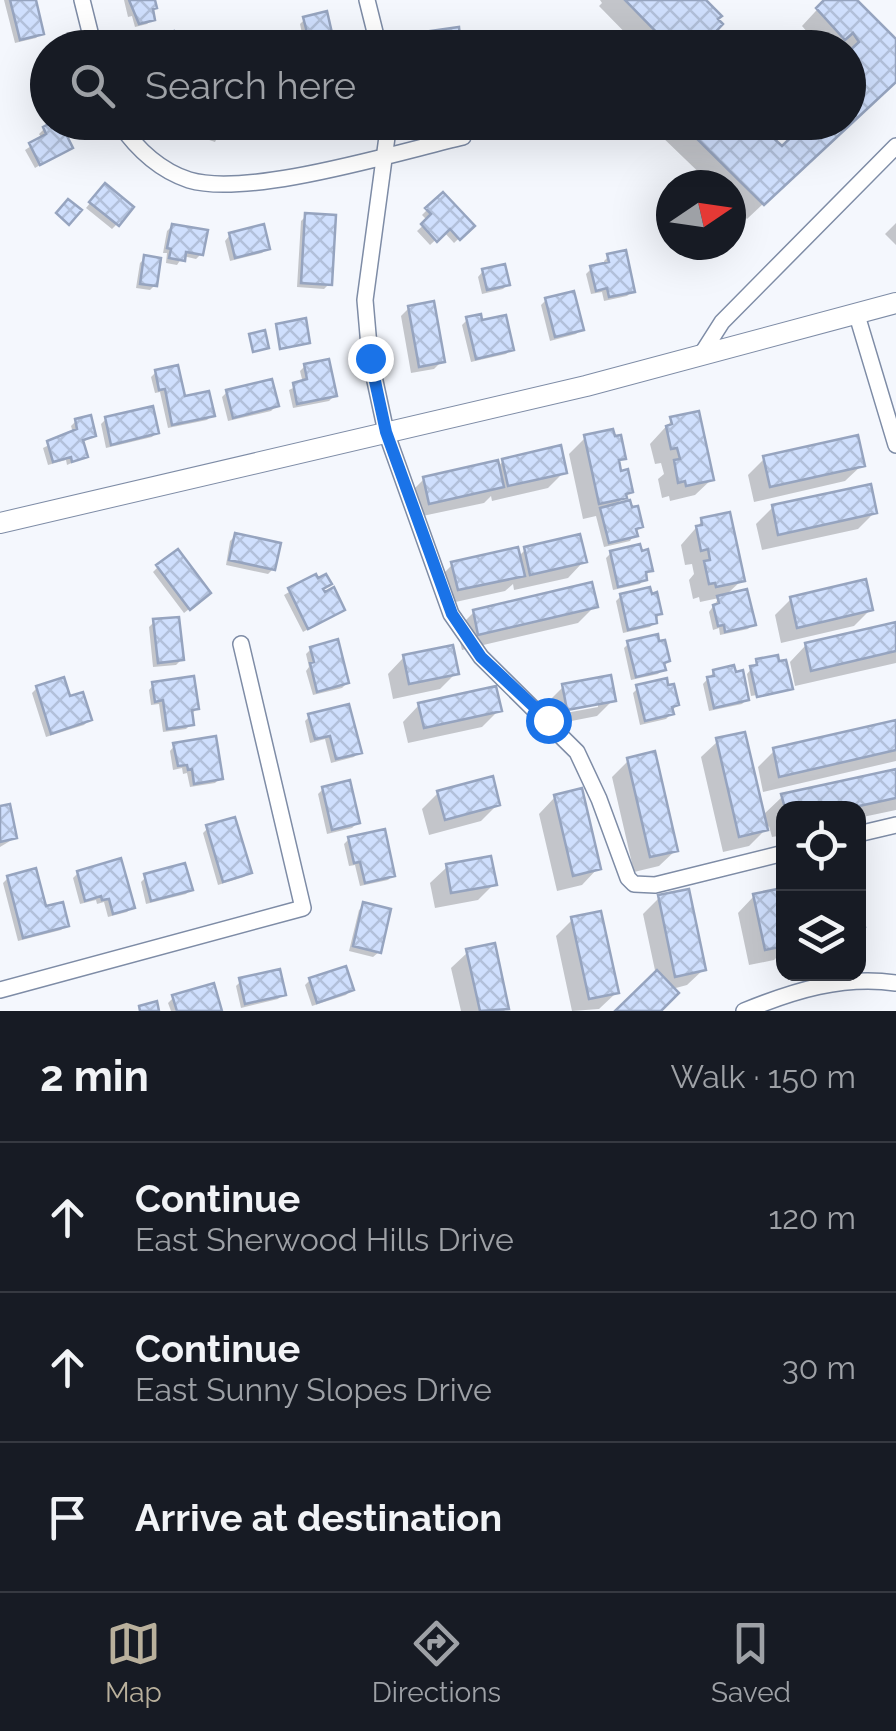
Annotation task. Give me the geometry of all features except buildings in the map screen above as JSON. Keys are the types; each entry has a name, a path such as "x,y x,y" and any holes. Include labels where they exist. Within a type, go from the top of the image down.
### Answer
{"street":[{"path":"82,0 90,30"},
{"path":"367,0 374,30"},
{"path":"132,140 141,152 192,181 218,184 259,181 450,140"},
{"path":"388,140 366,300 370,358 386,432 452,614 481,657 577,752 628,878 634,884 655,885 776,855"},
{"path":"701,354 722,322 896,146"},
{"path":"0,523 586,386 896,302"},
{"path":"856,312 896,445"},
{"path":"0,990 303,908 242,644"},
{"path":"866,832 896,825"},
{"path":"744,1011 810,988 867,978 896,983"}],"route":[{"path":"370,358 386,432 452,614 481,657 548,720"}]}
